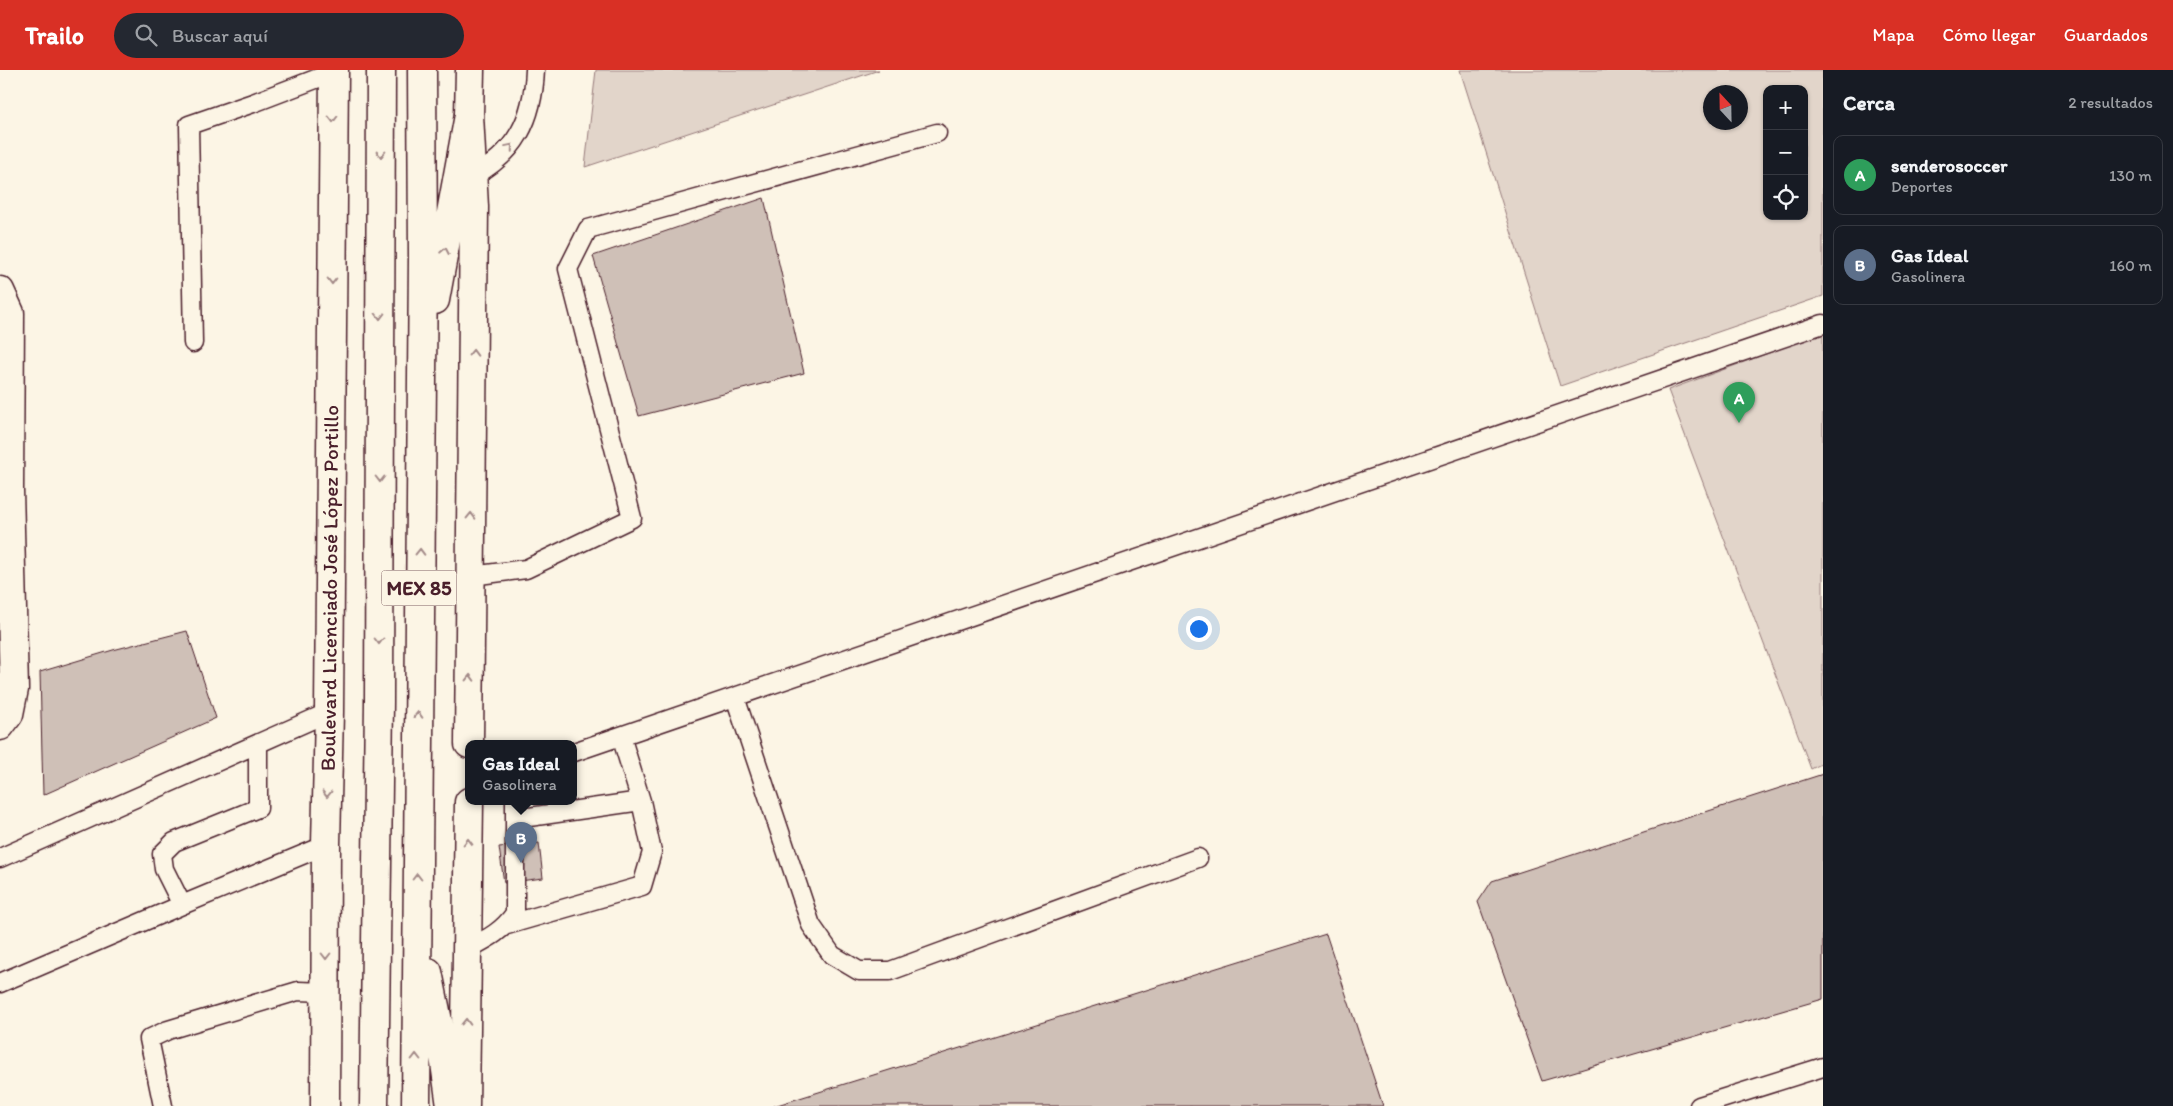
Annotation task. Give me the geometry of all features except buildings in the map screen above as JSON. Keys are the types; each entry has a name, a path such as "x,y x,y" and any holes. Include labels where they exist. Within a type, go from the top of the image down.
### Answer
{"main road":[{"name":"MEX 85","path":"374,1106 379,702 381,70"},
{"name":"MEX 85","path":"416,1106 416,916 422,368 422,70"},
{"path":"469,740 474,208 470,70"},
{"name":"Boulevard Licenciado José López Portillo","path":"325,1106 334,71"},
{"path":"422,368 470,115"},
{"path":"0,291 10,313 4,491 14,689 8,714 0,726"},
{"path":"465,1106 469,805"},
{"path":"416,916 442,1041 451,1106"}],"lane":[{"path":"472,177 489,168 503,155 524,125 531,108 535,70"},
{"path":"193,343 189,125 253,103 334,71"},
{"path":"471,576 526,569 632,518 568,269 588,229 937,133"},
{"path":"577,751 1823,324"},
{"path":"735,697 811,925 832,955 858,971 890,971 1198,858"},
{"path":"0,858 329,712"},
{"path":"507,925 642,886 652,852 622,736"},
{"path":"182,905 164,869 162,854 174,842 258,808 258,744"},
{"path":"468,949 498,933 507,925 515,912 515,810 640,801"},
{"path":"0,984 326,845"},
{"path":"163,1106 149,1039 168,1030 298,991 326,992"},
{"path":"1699,1106 1823,1067"}],"shaded area":[{"path":"596,70 879,70 585,167"},
{"path":"1460,70 1823,70 1823,296 1560,386"},
{"path":"1823,333 1823,763 1811,769 1668,390"}],"place":[{"name":"senderosoccer","path":"1739,423"},
{"name":"Gas Ideal","path":"521,863"}]}
